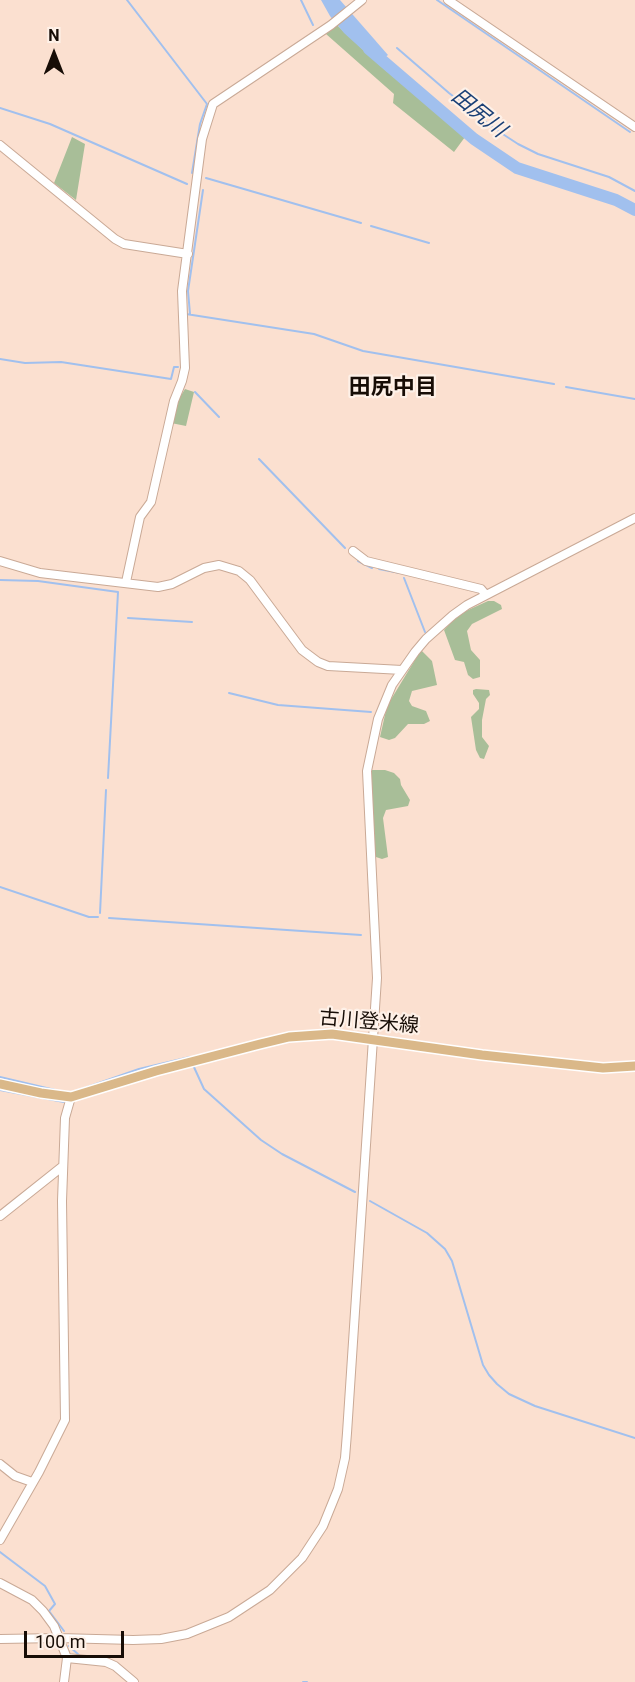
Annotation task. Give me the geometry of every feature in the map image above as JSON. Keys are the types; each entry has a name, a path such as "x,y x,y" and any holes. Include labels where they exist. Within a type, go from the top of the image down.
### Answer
{"main road":[{"name":"古川登米線","path":"0,1084 41,1094 71,1097 185,1063 289,1037 332,1034 482,1055 603,1068 635,1066"}],"street":[{"path":"126,582 140,518 151,502 174,400 185,368 182,291 202,139 213,104 331,25 362,0"},
{"path":"448,0 635,128"},
{"path":"0,145 115,239 124,244 188,254"},
{"path":"0,1640 161,1639 187,1634 230,1617 270,1590 302,1558 323,1526 338,1489 345,1458 377,978 367,771 381,710 392,685 426,639 467,605 635,518"},
{"path":"353,551 366,561 481,589 486,595"},
{"path":"0,561 40,573 165,586 204,568 219,565 239,571 250,580 302,650 318,662 328,666 402,670"},
{"path":"0,1540 65,1420 62,1201 65,1118 71,1097"},
{"path":"0,1216 63,1166"},
{"path":"0,1464 15,1476 32,1482"},
{"path":"0,1583 32,1600 44,1611 54,1626 67,1658 64,1682"},
{"path":"67,1658 106,1662 115,1666 134,1682"}],"green space":[{"path":"337,25 377,63 465,137 454,152 393,103 394,94 326,34"},
{"path":"72,137 85,144 76,200 54,183"},
{"path":"185,389 194,392 186,426 171,423"},
{"path":"488,601 501,605 502,609 472,624 467,631 471,650 480,660 480,677 473,679 468,675 464,662 455,660 444,630 466,611"},
{"path":"421,650 432,661 437,685 412,691 409,701 412,706 426,711 430,721 424,724 408,724 395,738 389,740 380,737 387,706"},
{"path":"473,690 489,690 490,695 486,699 482,720 482,737 489,746 484,759 480,758 476,750 471,717 479,709 479,703 473,694"},
{"path":"372,770 394,773 400,779 410,800 408,806 386,810 383,818 388,857 382,859 376,857 373,848 370,778"}],"water":[{"path":"321,0 340,0 388,55 377,63 344,33"}],"waterway":[{"path":"127,0 207,104 200,124 192,173"},
{"path":"301,0 313,25"},
{"path":"437,0 630,132"},
{"path":"397,48 449,93 518,144 538,154 609,177 635,191"},
{"name":"田尻川","path":"369,49 474,139 517,168 616,200 635,210"},
{"path":"0,108 50,124 187,184"},
{"path":"206,178 361,223"},
{"path":"190,314 188,291 203,190"},
{"path":"371,226 429,243"},
{"path":"186,314 314,334 363,351 554,384"},
{"path":"0,359 25,363 61,362 171,379 174,367 178,367"},
{"path":"566,387 635,399"},
{"path":"195,392 219,417"},
{"path":"259,459 345,548"},
{"path":"358,561 372,568"},
{"path":"379,569 400,573"},
{"path":"404,578 425,632"},
{"path":"0,580 38,581 118,592 108,778"},
{"path":"128,618 192,622"},
{"path":"229,693 278,705 371,712"},
{"path":"100,913 106,790"},
{"path":"0,887 89,917 98,917"},
{"path":"109,918 361,935"},
{"path":"76,1091 139,1069 190,1057 191,1060"},
{"path":"193,1065 204,1089 261,1140 282,1154 355,1192"},
{"path":"0,1077 55,1090"},
{"path":"0,1090 65,1101"},
{"path":"370,1201 427,1233 445,1249 452,1261 483,1365 497,1384 509,1394 535,1406 635,1438"},
{"path":"0,1552 45,1586 55,1604 49,1611 64,1631"},
{"path":"69,1646 80,1656"}],"district":[{"name":"田尻中目","path":"393,388"}]}
